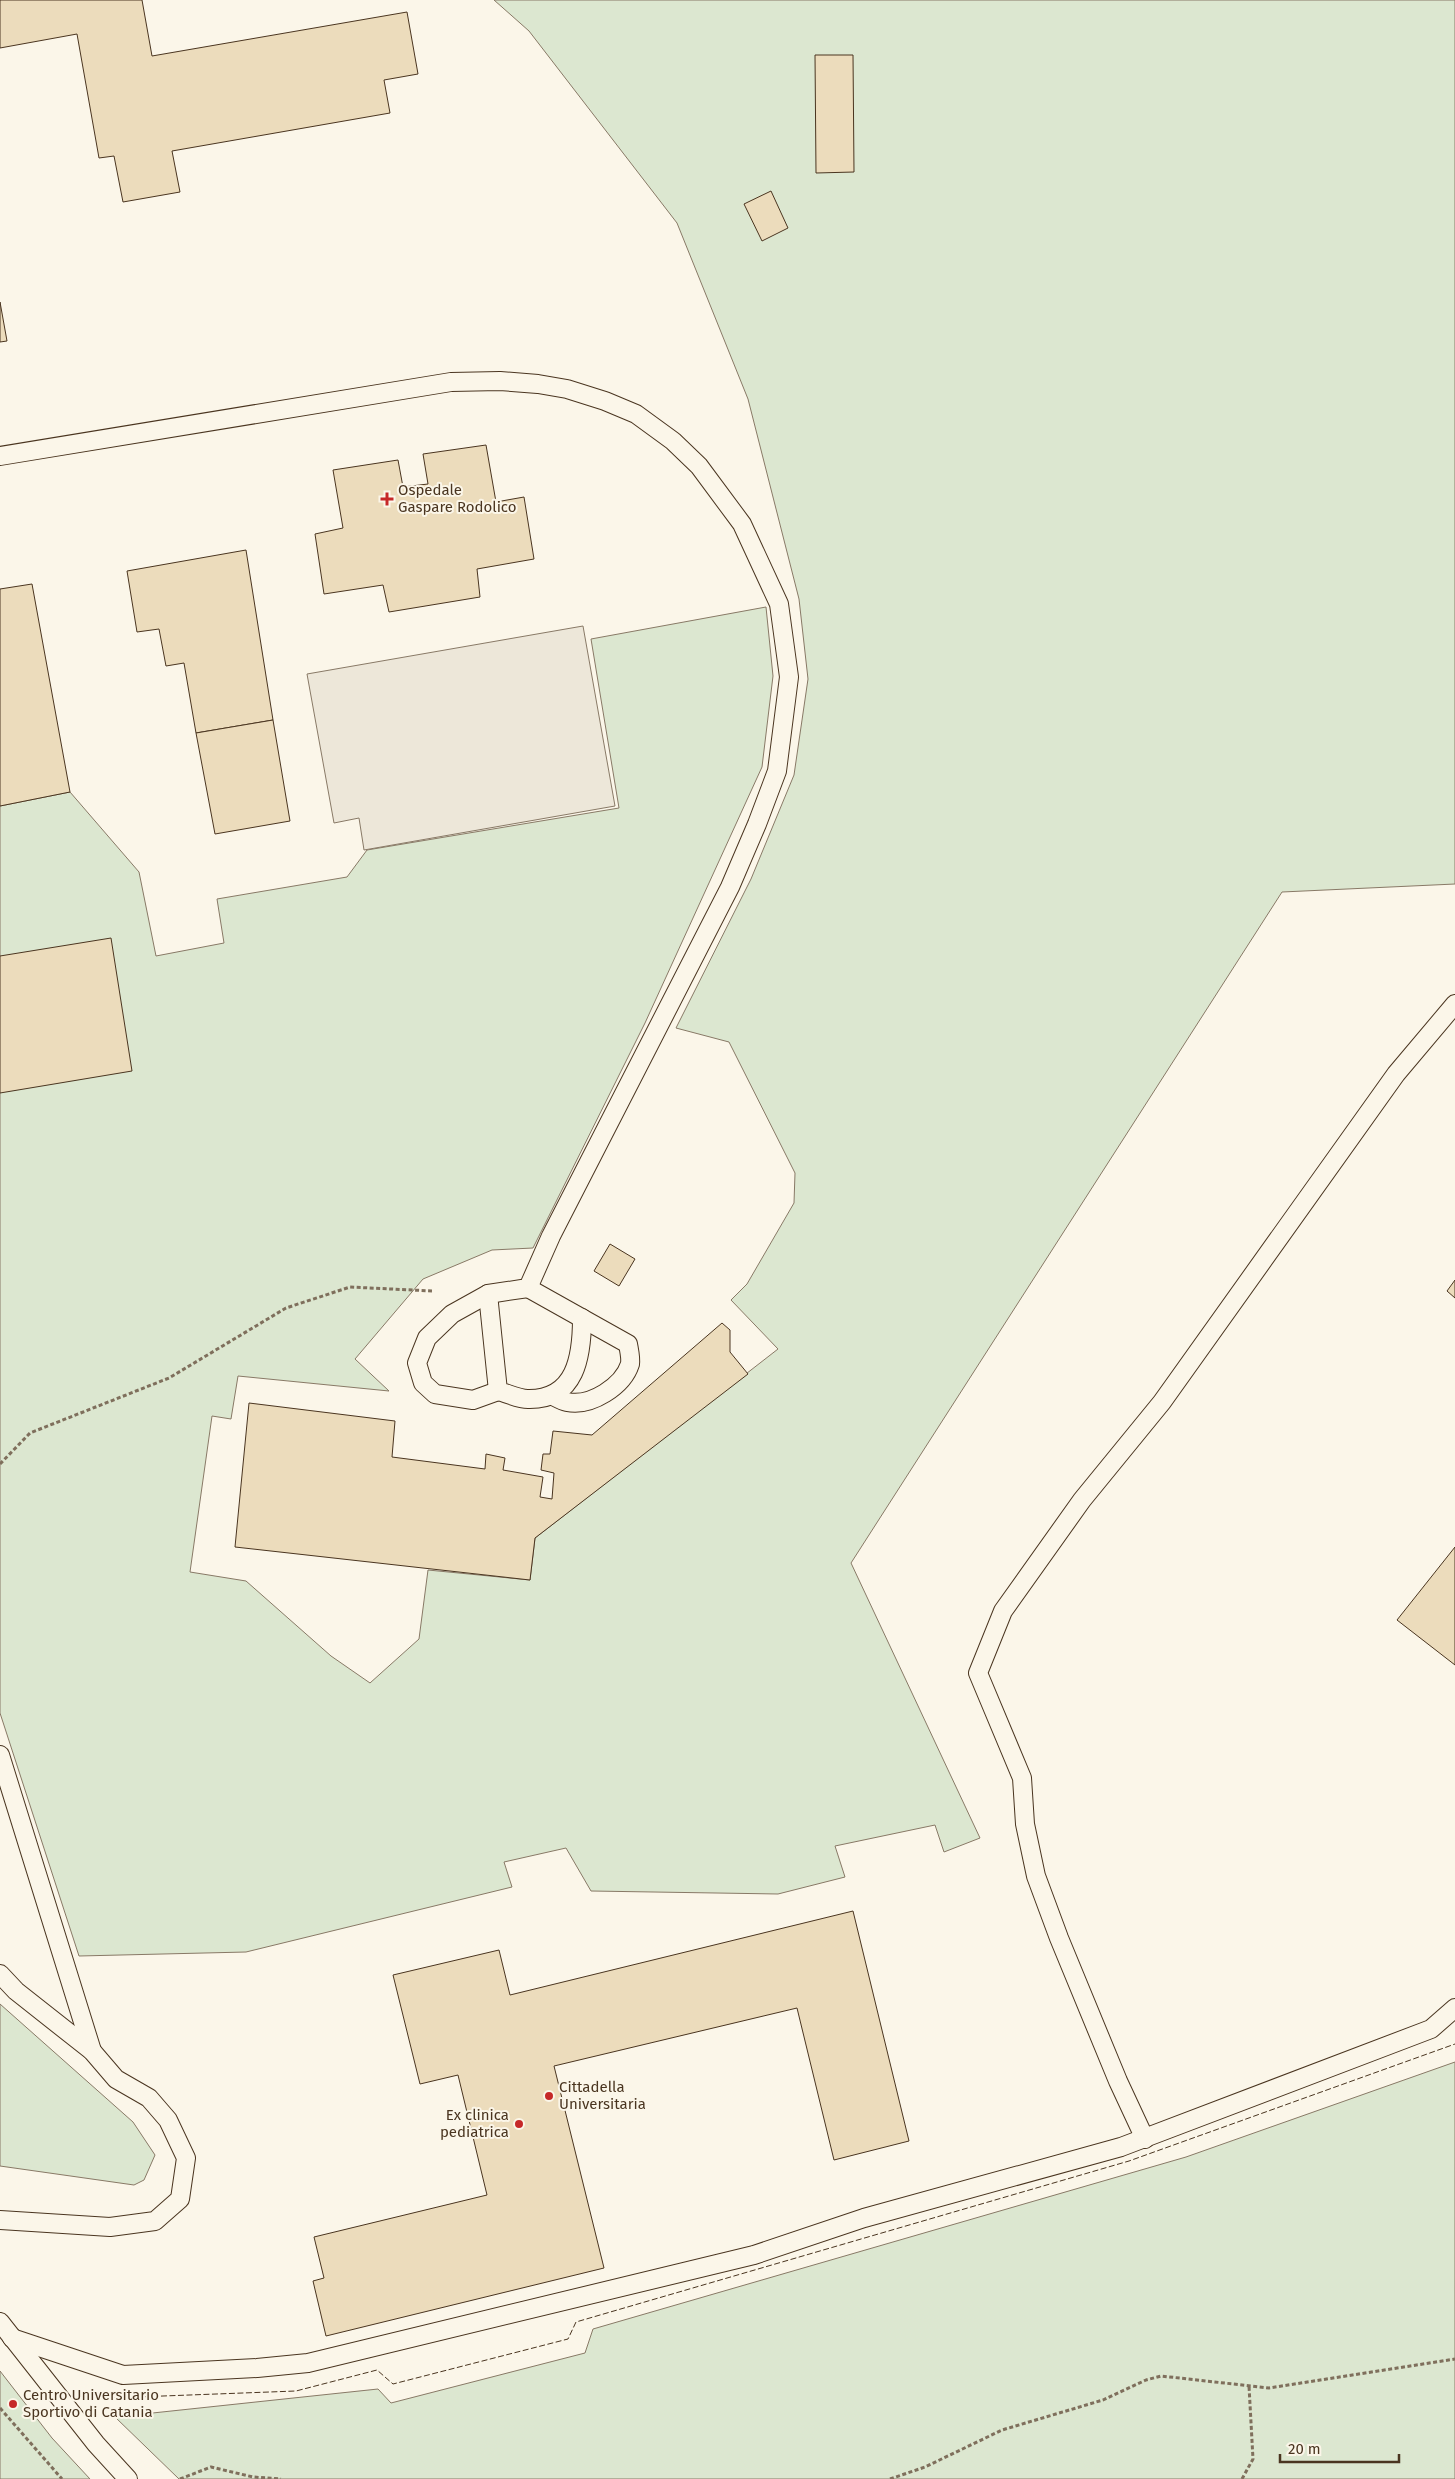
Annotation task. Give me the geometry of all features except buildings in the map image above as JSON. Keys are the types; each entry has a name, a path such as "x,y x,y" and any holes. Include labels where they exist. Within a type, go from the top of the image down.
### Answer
{"lane":[{"path":"0,456 451,382 538,384 586,395 636,414 673,441 699,466 742,524 779,604 789,677 777,771 730,887 556,1228 528,1288"},
{"path":"1145,2139 1118,2081 1059,1938 1036,1876 1025,1824 1022,1778 978,1673 1003,1611 1070,1516 1162,1402 1396,1074 1455,1004"},
{"path":"528,1288 628,1344 630,1362 622,1381 604,1393 583,1402 567,1402 553,1396 526,1399 498,1390 473,1400 435,1394 423,1383 417,1364 427,1338 452,1314 488,1294 528,1288"},
{"path":"488,1294 498,1390"},
{"path":"553,1396 568,1383 582,1348 582,1318"},
{"path":"0,1755 92,2051"},
{"path":"0,1974 16,1991 92,2051 116,2079 149,2098 168,2120 186,2158 180,2199 155,2221 110,2227 0,2220"},
{"path":"12,2338 123,2375 257,2368 308,2363 754,2255 864,2218 1145,2139 1431,2029 1455,2008"},
{"path":"0,2322 96,2444 128,2479"}],"path":[{"path":"0,1464 30,1433 169,1378 286,1308 350,1287 432,1291"},
{"path":"890,2479 925,2467 1002,2430 1103,2400 1146,2380 1161,2376 1269,2388 1455,2359"},
{"path":"1242,2479 1252,2460 1249,2386"},
{"path":"0,2408 62,2479"},
{"path":"180,2479 211,2467 253,2477 281,2479"}],"green space":[{"path":"494,0 1455,0 1455,884 1282,892 851,1563 980,1838 944,1852 935,1825 835,1846 845,1877 778,1894 591,1891 566,1848 504,1862 512,1887 246,1952 79,1956 0,1713 0,806 70,792 139,872 156,956 224,943 217,899 347,877 367,850 619,808 591,639 766,607 773,676 762,767 645,1023 533,1248 492,1250 423,1279 355,1359 389,1391 238,1376 231,1419 212,1416 190,1572 246,1581 331,1656 370,1683 419,1639 428,1570 530,1580 535,1538 778,1349 731,1300 747,1284 794,1203 795,1173 729,1042 676,1028 751,879 794,775 808,679 799,599 748,399 677,223 529,31"},
{"path":"0,2004 133,2122 155,2155 144,2180 134,2185 0,2166"},
{"path":"1455,2062 1455,2479 179,2479 115,2417 378,2389 391,2403 585,2353 593,2329 1186,2157"},
{"name":"Centro Universitario Sportivo di Catania","path":"0,2371 52,2438 90,2479 0,2479"}],"shaded area":[{"path":"583,626 615,806 364,850 359,818 334,823 307,674"}],"fence":[{"path":"110,2398 296,2391 377,2370 393,2384 568,2339 576,2322 1129,2161 1455,2044"}],"place":[{"name":"Ospedale Gaspare Rodolico","path":"387,499"},
{"name":"Cittadella Universitaria","path":"549,2096"},
{"name":"Ex clinica pediatrica","path":"519,2124"},
{"name":"Centro Universitario Sportivo di Catania","path":"13,2404"}]}
